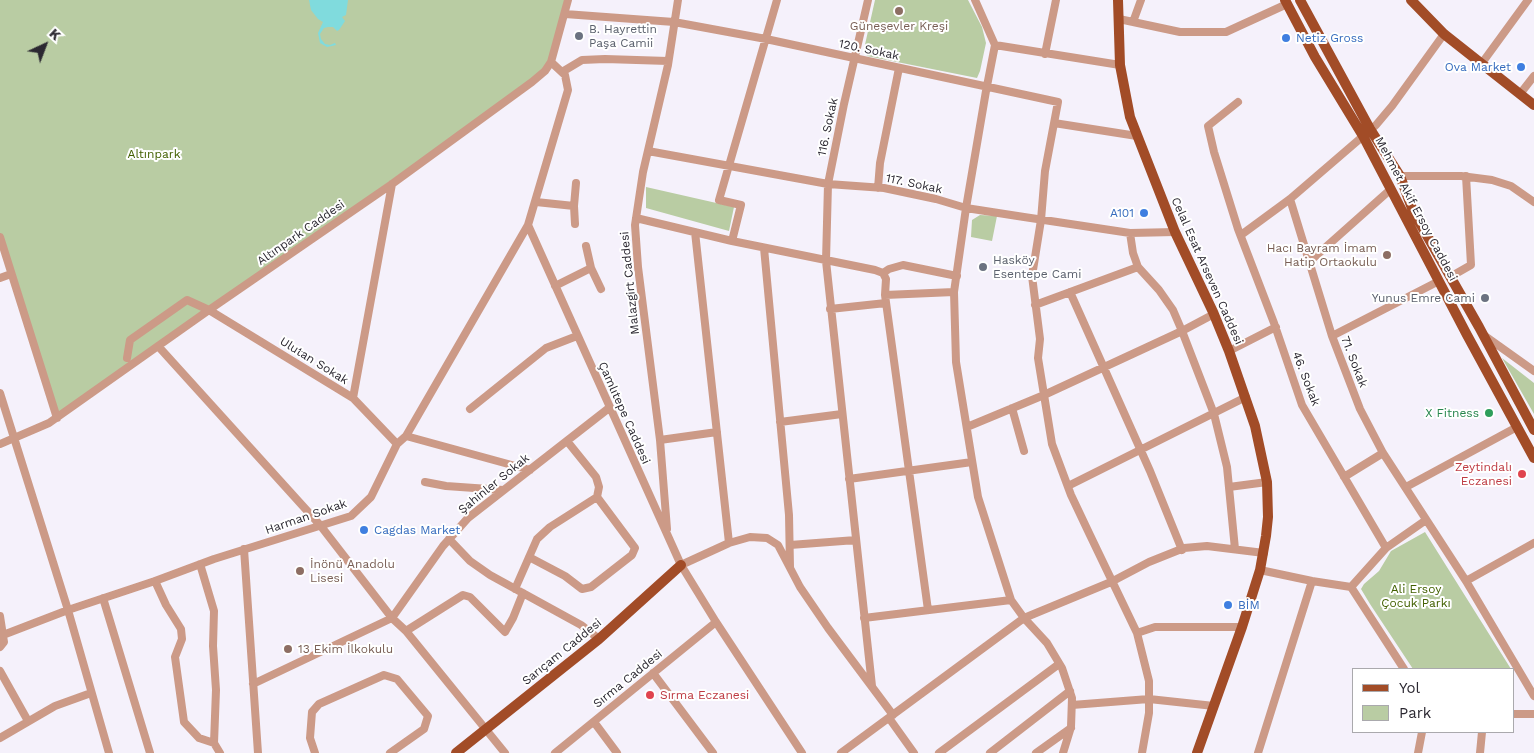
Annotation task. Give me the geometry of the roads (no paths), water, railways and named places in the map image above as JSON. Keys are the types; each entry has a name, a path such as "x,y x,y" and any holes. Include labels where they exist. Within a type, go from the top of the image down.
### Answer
{"main road":[{"name":"Celal Esat Arseven Caddesi","path":"1118,0 1120,65 1130,117 1175,232 1214,314 1229,351 1246,397 1260,444 1267,482 1268,517 1260,570 1242,627 1197,753"},
{"name":"Mehmet Akif Ersoy Caddesi","path":"1300,0 1367,132 1390,189 1534,458"},
{"path":"1414,1 1444,34 1534,105"},
{"name":"Mehmet Akif Ersoy Caddesi","path":"1286,2 1315,57 1400,176 1413,211 1534,430"},
{"name":"Sarıçam Caddesi","path":"456,753 599,639 682,566"}],"street":[{"name":"Altınpark Caddesi","path":"0,444 49,423 392,184 532,82 545,71 551,62 568,0"},
{"name":"Malazgirt Caddesi","path":"668,536 660,440 638,267 635,225 648,151 668,61 678,0"},
{"path":"732,241 741,205 720,200 728,166 777,0"},
{"name":"116. Sokak","path":"868,0 828,184 826,261 872,686"},
{"path":"975,0 995,45 966,208 954,292 956,362 978,497 1011,600 1024,618 1047,643 1059,664 1070,691 1072,705 1071,727 1063,753"},
{"path":"1045,54 1056,0"},
{"path":"1134,22 1141,0"},
{"path":"1482,63 1528,0"},
{"path":"1119,19 1180,32 1226,32 1286,2"},
{"name":"120. Sokak","path":"565,14 674,22 766,39 1058,102 1054,123"},
{"path":"1241,235 1290,199 1367,132 1392,106 1444,34"},
{"path":"995,45 1120,65"},
{"path":"562,72 582,60 668,61"},
{"path":"528,225 568,90 565,75 551,62"},
{"path":"878,188 880,163 899,68"},
{"path":"1520,94 1534,76"},
{"name":"46. Sokak","path":"1238,102 1208,126 1214,152 1241,235 1276,327 1302,405 1386,548"},
{"path":"1137,136 1054,123 1032,276 1040,339 1038,358 1052,444 1068,486 1111,582 1137,632 1149,681 1149,713 1142,753"},
{"name":"117. Sokak","path":"648,151 828,184 878,188 936,199 966,208 1041,220 1130,233 1175,232"},
{"path":"1400,176 1466,176 1492,180 1511,186 1533,198"},
{"path":"1450,277 1471,265 1466,176"},
{"path":"352,398 392,184"},
{"path":"574,224 576,184"},
{"path":"1309,262 1390,189"},
{"name":"71. Sokak","path":"1290,199 1332,336 1360,409 1383,452 1466,581 1534,696"},
{"path":"536,202 574,206"},
{"path":"636,218 882,273 886,279 886,299 928,610"},
{"name":"Çamlıtepe Caddesi","path":"528,225 682,566 716,622 802,753"},
{"name":"Harman Sokak","path":"4,635 68,610 200,564 351,516 371,497 397,444 406,436 528,225"},
{"path":"695,232 729,543"},
{"path":"1130,233 1133,253 1138,267 1160,290 1173,310 1214,414 1226,467 1235,549"},
{"path":"0,237 56,418"},
{"path":"586,246 591,268 601,289"},
{"path":"764,248 789,515 790,567"},
{"path":"882,273 903,265 957,276"},
{"path":"1035,305 1138,267"},
{"path":"555,286 591,268"},
{"path":"0,278 11,274"},
{"path":"1332,336 1439,281"},
{"path":"830,309 886,299 954,292"},
{"path":"1070,292 1102,368 1172,522 1182,550"},
{"name":"Ulutan Sokak","path":"126,358 130,340 187,300 209,310 290,358 352,398 397,444"},
{"path":"967,427 1044,395 1214,314"},
{"path":"1229,351 1276,327"},
{"path":"1482,334 1534,371"},
{"path":"470,409 546,348 577,336"},
{"path":"158,346 320,525 392,618 406,631 505,753"},
{"path":"0,394 68,610 109,753"},
{"path":"1068,486 1246,397"},
{"name":"Şahinler Sokak","path":"392,618 449,539 468,518 609,408"},
{"path":"1012,408 1024,451"},
{"path":"780,422 842,414"},
{"path":"1406,487 1517,427"},
{"path":"660,440 717,432"},
{"path":"406,436 530,470"},
{"path":"515,589 537,539 597,497 599,487 596,477 567,441"},
{"path":"1344,477 1383,452"},
{"path":"849,479 972,462"},
{"path":"425,482 446,486 503,490"},
{"path":"1229,487 1267,482"},
{"path":"529,557 565,576 582,589 591,587 632,555 635,548 597,497"},
{"path":"1351,587 1386,548 1426,520"},
{"path":"682,566 729,543 750,537 767,538 778,545 800,587 872,686 914,753"},
{"path":"449,539 470,561 490,575 581,625 599,639"},
{"path":"790,545 856,540"},
{"path":"1466,581 1534,543"},
{"path":"841,753 1024,618 1111,582 1149,562 1182,550 1207,546 1264,553"},
{"path":"244,549 258,753"},
{"path":"200,564 214,611 213,646 216,699 214,743 220,753"},
{"path":"1260,570 1351,587 1403,668"},
{"path":"155,581 180,629 182,639 175,657 184,722 199,738 214,743"},
{"path":"1258,753 1312,581"},
{"path":"406,631 463,594 470,597 505,632 523,593"},
{"path":"103,598 150,753"},
{"path":"864,618 1011,600"},
{"path":"0,616 4,635 4,642 0,646"},
{"path":"253,684 392,618"},
{"name":"Sırma Caddesi","path":"554,753 716,622"},
{"path":"1137,632 1155,627 1242,627"},
{"path":"939,753 1059,664"},
{"path":"0,671 28,721"},
{"path":"653,673 713,753"},
{"path":"315,753 310,738 312,712 319,704 384,675 397,679 428,716 424,729 390,753"},
{"path":"990,753 1070,691"},
{"path":"0,738 55,706 91,693"},
{"path":"1072,705 1149,699 1214,706"},
{"path":"1514,714 1534,714"},
{"path":"594,722 617,753"},
{"path":"1036,753 1071,727"},
{"path":"1418,753 1422,733"},
{"path":"1480,753 1482,733"}],"water":[{"path":"309,0 348,0 346,15 342,17 345,21 339,30 328,27 324,28 320,34 325,44 335,43 336,45 327,47 320,43 318,33 323,22 311,10"}],"place":[{"name":"Güneşevler Kreşi","path":"899,11"},
{"name":"B. Hayrettin Paşa Camii","path":"579,36"},
{"name":"Netiz Gross","path":"1286,38"},
{"name":"Ova Market","path":"1521,67"},
{"name":"A101","path":"1144,213"},
{"name":"Hacı Bayram İmam Hatip Ortaokulu","path":"1387,255"},
{"name":"Hasköy Esentepe Cami","path":"983,267"},
{"name":"Yunus Emre Cami","path":"1485,298"},
{"name":"X Fitness","path":"1489,413"},
{"name":"Zeytindalı Eczanesi","path":"1522,474"},
{"name":"Cagdas Market","path":"364,530"},
{"name":"İnönü Anadolu Lisesi","path":"300,571"},
{"name":"BİM","path":"1228,605"},
{"name":"13 Ekim İlkokulu","path":"288,649"},
{"name":"Sırma Eczanesi","path":"650,695"}],"park label":[{"name":"Altınpark","path":"154,154"},
{"name":"Ali Ersoy Çocuk Parkı","path":"1416,596"}]}
